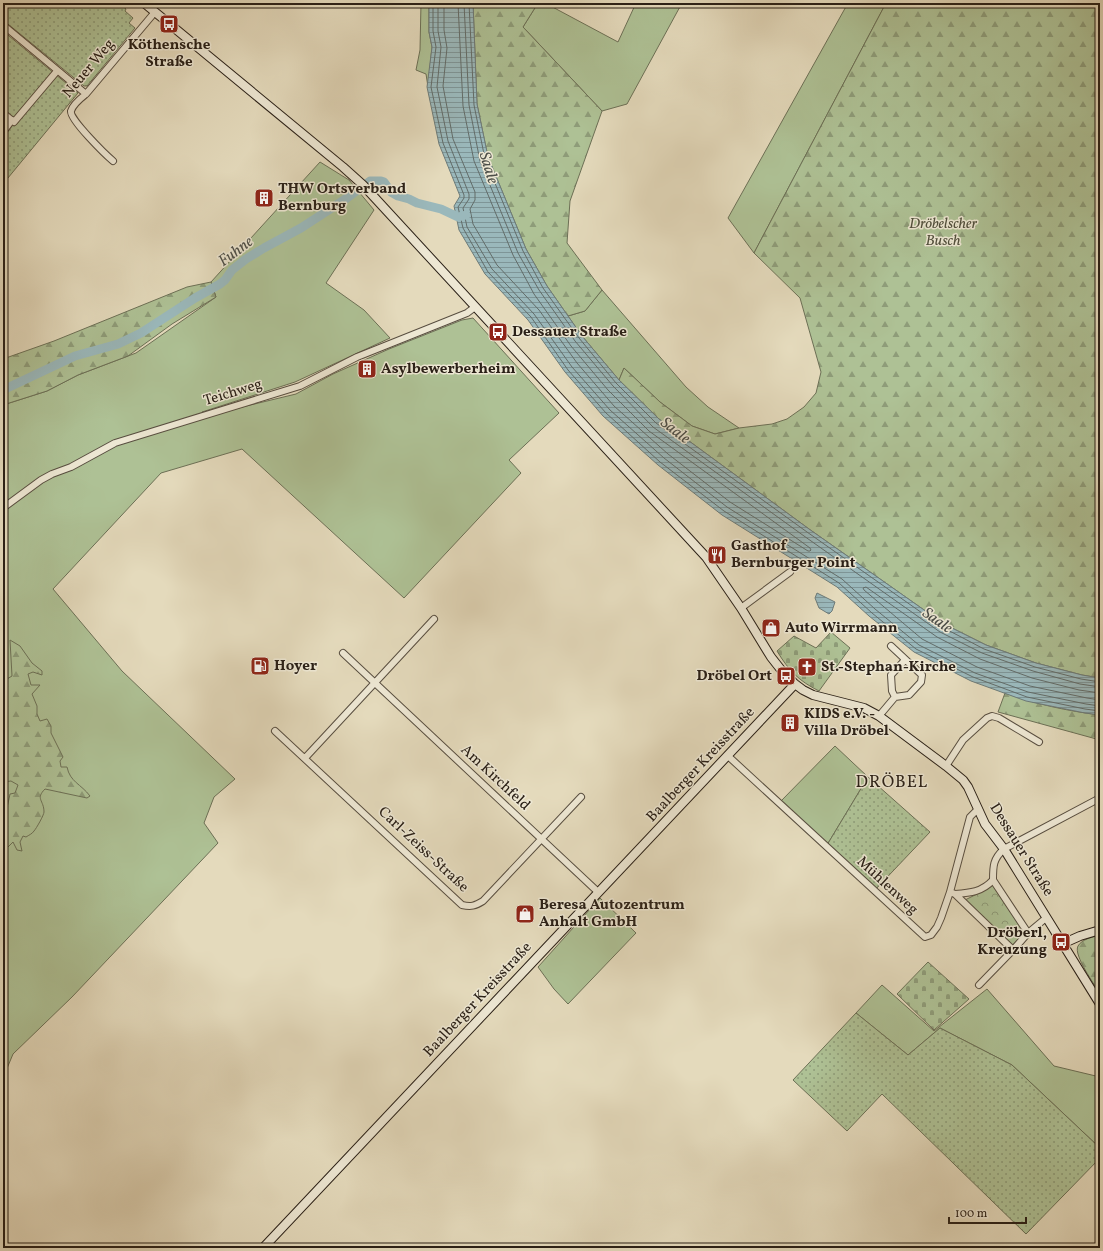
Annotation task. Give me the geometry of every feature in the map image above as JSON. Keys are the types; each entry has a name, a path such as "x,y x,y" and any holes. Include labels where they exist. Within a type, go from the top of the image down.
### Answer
{"main road":[{"path":"144,3 356,178 475,307"},
{"name":"Dessauer Straße","path":"475,307 706,557 741,608 771,658 795,684 802,690 813,695 864,708 879,716 958,775 968,786 985,824 1004,849 1100,1004"},
{"name":"Baalberger Kreisstraße","path":"263,1248 795,684"},
{"path":"1062,944 1080,936 1100,930"}],"street":[{"name":"Neuer Weg","path":"113,161 94,142 71,114 73,107 86,94 155,12"},
{"path":"3,25 86,94"},
{"path":"3,113 14,122 58,70"},
{"path":"3,132 12,120"},
{"name":"Teichweg","path":"3,508 41,480 115,443 300,386 345,362 467,313 475,307"},
{"path":"741,608 790,572"},
{"path":"305,758 434,619"},
{"path":"879,716 895,698 909,695 921,682 922,676 891,646"},
{"name":"Am Kirchfeld","path":"343,653 598,892"},
{"path":"895,698 892,691 891,675 905,660"},
{"path":"946,766 963,740 987,718 992,716 999,718 1039,742"},
{"name":"Carl-Zeiss-Straße","path":"275,731 462,905 470,907 483,901 581,796"},
{"name":"Mühlenweg","path":"728,756 925,937 931,935 937,927 952,893 970,817 978,811"},
{"path":"1028,932 993,880 993,866 996,859 1004,849 1100,798"},
{"path":"952,893 970,893 986,887 993,880"},
{"path":"952,893 1013,950"},
{"path":"979,985 1013,950 1028,932 1046,918"}],"green space":[{"path":"3,3 119,3 133,18 129,23 135,28 87,86 84,86 3,20"},
{"path":"421,3 429,3 429,32 432,47 428,87 426,74 416,70 420,50"},
{"path":"473,3 538,3 523,27 602,111 570,201 567,243 602,290 585,311 568,316 547,286 526,249 488,157 477,104"},
{"path":"538,3 545,3 618,42 636,3 682,3 627,104 602,111 523,27"},
{"path":"848,3 886,3 754,253 728,218"},
{"name":"Dröbelscher Busch","path":"886,3 1100,3 1100,678 1036,663 986,645 944,624 809,529 659,419 619,380 624,368 660,402 692,426 715,434 739,428 772,424 787,419 804,407 816,393 821,372 800,298 754,253"},
{"path":"3,31 78,93 3,184"},
{"path":"320,162 349,180 374,210 326,283 364,310 390,338 295,382 202,412 209,415 296,394 333,374 389,349 462,320 473,318 559,413 509,460 521,473 404,598 242,449 161,473 53,589 122,671 235,779 214,797 204,823 218,843 72,997 13,1054 3,1078 3,405 47,391 78,375 136,353 216,297 211,282"},
{"path":"211,282 216,297 172,324 128,356 78,375 47,391 3,405 3,359 54,341 187,287"},
{"path":"602,290 686,387 708,407 739,428 715,434 692,426 660,402 624,368 619,380 582,336 568,316 585,311"},
{"path":"831,632 850,648 819,691 795,675 777,651 794,636 816,648"},
{"path":"10,640 20,646 32,663 42,671 42,675 33,672 28,674 31,685 40,685 32,694 37,706 37,714 40,721 47,719 51,726 51,733 63,757 60,761 61,767 67,767 73,780 90,796 87,798 45,789 40,798 44,808 44,814 33,832 26,837 23,836 20,842 22,851 17,850 13,842 7,848 3,846 3,824 7,824 6,813 10,794 15,793 18,785 11,781 3,782 3,677 7,679 12,676"},
{"path":"1005,693 1052,707 1100,715 1100,740 998,712"},
{"path":"835,746 868,777 827,845 781,801"},
{"path":"868,777 930,832 875,890 827,845"},
{"path":"993,884 1023,930 1020,940 1013,945 1010,945 965,900 989,888"},
{"path":"600,898 636,933 568,1004 554,989 538,967"},
{"path":"1100,935 1100,994 1081,963 1077,950 1078,946 1082,942"},
{"path":"928,962 969,999 934,1030 897,994"},
{"path":"882,985 934,1031 987,989 1054,1066 1100,1077 1100,1148 1012,1065 940,1028 908,1055 856,1013"},
{"path":"856,1013 908,1055 940,1028 1012,1065 1100,1148 1100,1158 1026,1234 882,1094 847,1131 793,1080"}],"water":[{"name":"Saale","path":"429,3 473,3 477,104 488,157 526,249 547,286 582,336 619,380 659,419 809,529 944,624 986,645 1036,663 1100,678 1100,715 1026,701 971,681 914,652 869,616 837,587 722,515 658,465 603,416 565,372 528,320 485,274 459,230 454,206 460,196 439,144 427,87 432,47 429,32"},
{"path":"817,593 835,602 832,611 829,614 819,608 815,598"}],"waterway":[{"name":"Fuhne","path":"3,390 75,356 118,344 141,333 195,298 220,284 232,270 246,259 301,228 370,181 384,182 391,192 417,203 441,209 458,217 466,215"}],"place":[{"name":"Köthensche Straße","path":"169,24"},
{"name":"THW Ortsverband Bernburg","path":"264,198"},
{"name":"Dessauer Straße","path":"498,332"},
{"name":"Asylbewerberheim","path":"367,369"},
{"name":"Gasthof Bernburger Point","path":"717,555"},
{"name":"Auto Wirrmann","path":"771,628"},
{"name":"Hoyer","path":"260,666"},
{"name":"St.-Stephan-Kirche","path":"807,667"},
{"name":"Dröbel Ort","path":"786,676"},
{"name":"KIDS e.V. - Villa Dröbel","path":"790,723"},
{"name":"Beresa Autozentrum Anhalt GmbH","path":"525,914"},
{"name":"Dröberl, Kreuzung","path":"1061,942"}],"district":[{"name":"DRÖBEL","path":"892,782"}]}
